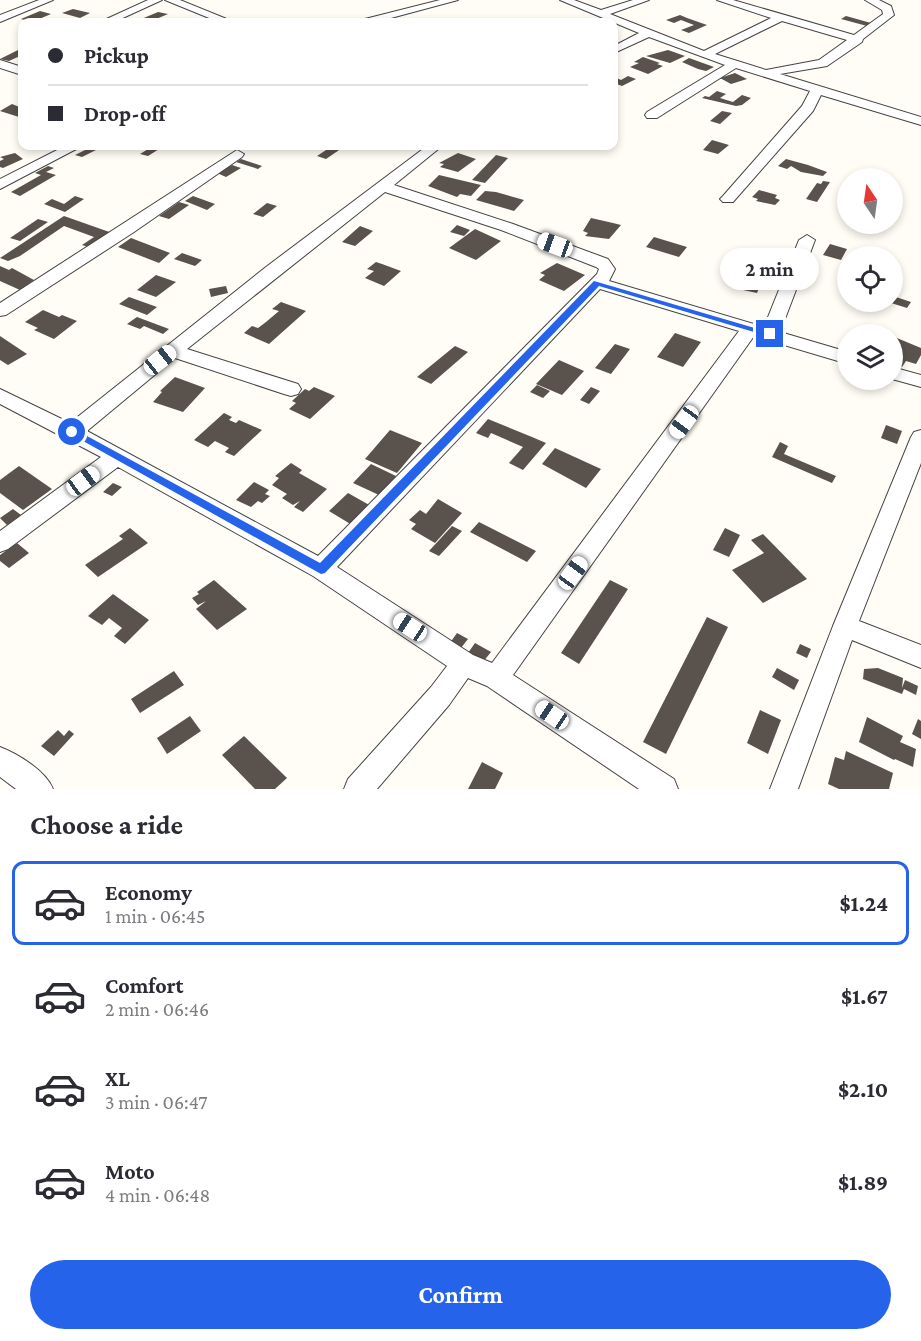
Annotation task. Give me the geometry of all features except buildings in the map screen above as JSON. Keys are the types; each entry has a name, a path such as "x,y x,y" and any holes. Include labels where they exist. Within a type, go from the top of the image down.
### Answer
{"street":[{"path":"0,19 48,0"},
{"path":"115,18 157,0"},
{"path":"170,0 215,18"},
{"path":"383,18 453,0"},
{"path":"565,0 610,18"},
{"path":"600,14 644,0"},
{"path":"722,0 858,40"},
{"path":"765,74 823,63 858,40 889,15 887,8 870,0"},
{"path":"192,8 209,3"},
{"path":"705,55 781,17"},
{"path":"618,21 705,55 921,121"},
{"path":"618,48 648,33"},
{"path":"652,115 735,64"},
{"path":"728,199 808,108 818,88"},
{"path":"0,185 67,150"},
{"path":"72,432 430,150"},
{"path":"0,311 128,229 237,154"},
{"path":"321,569 605,276 607,269 593,259 507,227 383,186"},
{"path":"496,678 761,331 807,240"},
{"path":"597,283 837,355"},
{"path":"172,351 291,389"},
{"path":"903,376 921,381"},
{"path":"0,396 72,432 321,569 464,663 496,678 664,789"},
{"path":"784,789 845,626 918,452"},
{"path":"0,543 116,457"},
{"path":"845,626 921,657"},
{"path":"358,789 418,721 464,663"},
{"path":"0,760 39,789"}],"route":[{"path":"72,432 321,569 597,283 770,334"}]}
